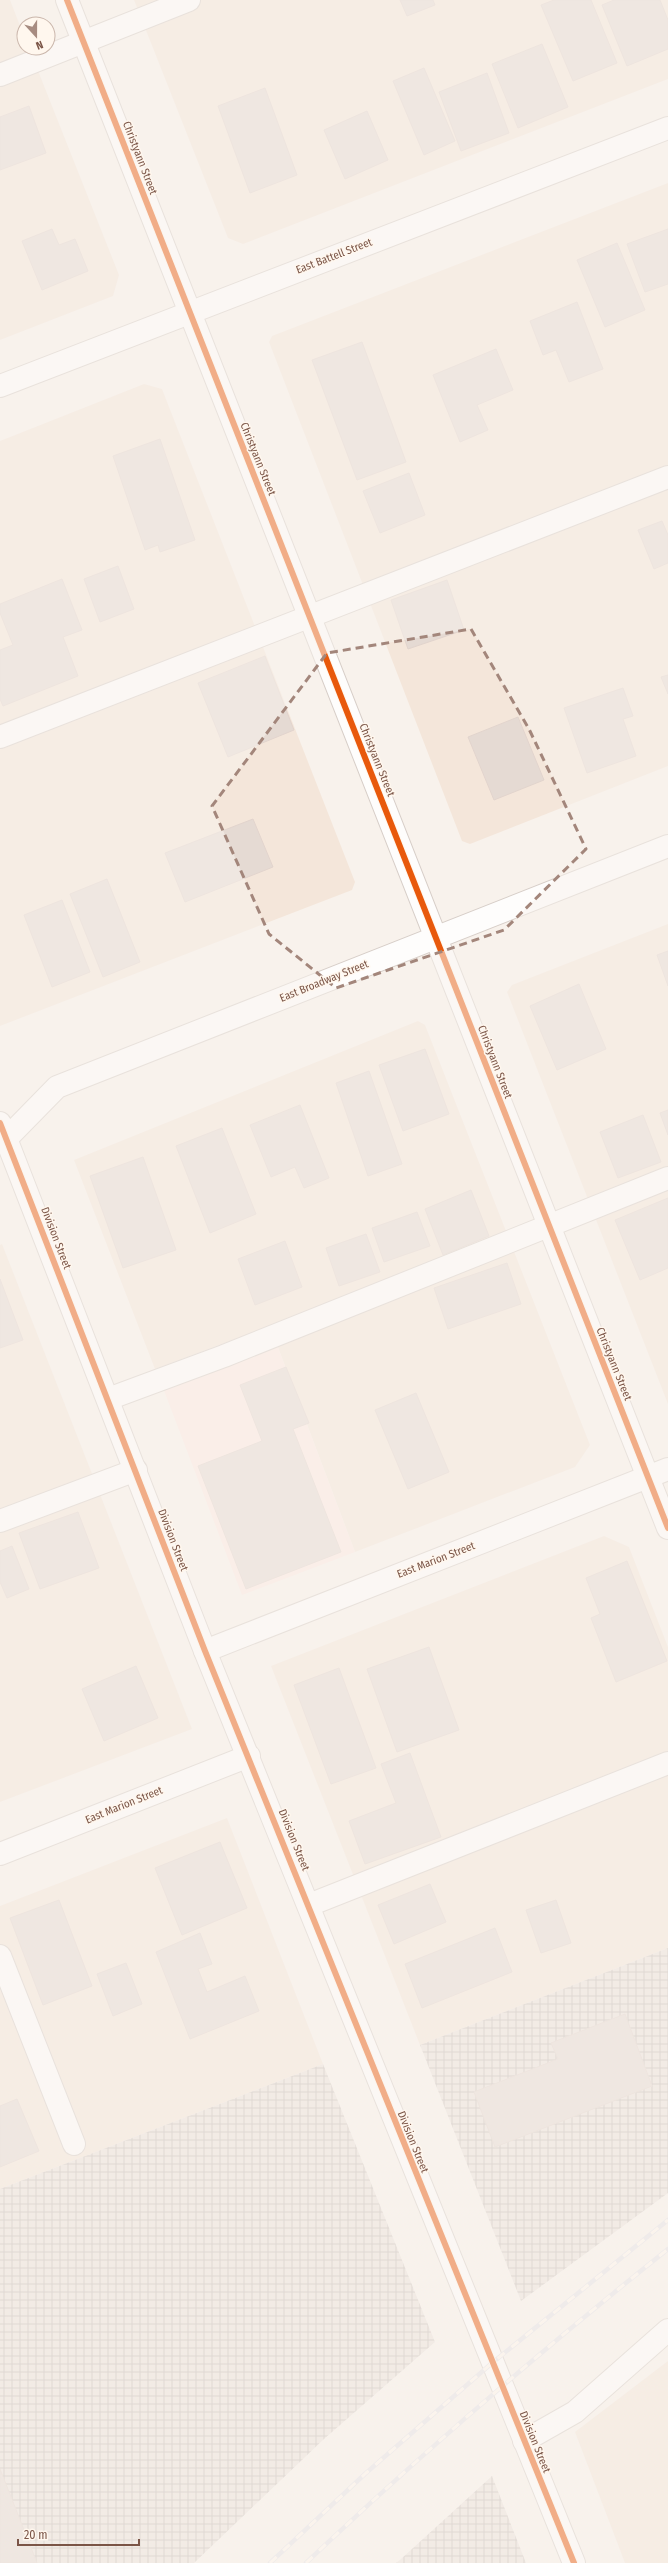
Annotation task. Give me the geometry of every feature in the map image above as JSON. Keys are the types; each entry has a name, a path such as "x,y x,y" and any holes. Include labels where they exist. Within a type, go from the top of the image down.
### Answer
{"street":[{"name":"Christyann Street","path":"67,0 668,1528"},
{"path":"0,75 189,0"},
{"name":"East Battell Street","path":"0,386 189,311 668,128"},
{"path":"0,737 309,615 668,477"},
{"name":"East Broadway Street","path":"2,1136 57,1087 668,846"},
{"name":"Division Street","path":"2,1136 136,1470 205,1651 249,1756 574,2563"},
{"path":"108,1399 224,1356 668,1178"},
{"name":"East Marion Street","path":"205,1651 668,1469"},
{"path":"0,1521 136,1470"},
{"name":"East Marion Street","path":"0,1854 249,1756"},
{"path":"309,1905 668,1763"},
{"path":"0,1956 74,2144"},
{"path":"524,2441 575,2412 668,2330"}],"highlighted area":[{"path":"471,629 529,729 586,849 504,930 336,988 269,934 212,806 327,653"}],"shaded area":[{"path":"0,0 10,0 16,16 16,56 32,56 119,275 113,296 0,340"},
{"path":"134,0 668,0 668,79 243,244 228,238"},
{"path":"668,183 668,766 470,844 462,841 269,342 272,336"},
{"path":"144,384 162,389 355,882 352,890 0,1026 0,441"},
{"path":"668,924 668,1404 507,992 512,985"},
{"path":"418,1021 425,1025 590,1445 575,1467 355,1552 270,1326 155,1369 74,1160"},
{"path":"2,1244 192,1729 0,1802 0,1245"},
{"path":"277,1345 355,1552 242,1595 163,1388"},
{"path":"604,1536 629,1547 668,1647 668,1948 420,2045 271,1666"},
{"path":"227,1818 323,2064 0,2189 0,1906"},
{"path":"668,1948 668,2193 521,2301 420,2045"},
{"path":"323,2064 435,2342 324,2439 194,2563 0,2563 0,2189"},
{"path":"668,2361 668,2563 625,2563 575,2432"},
{"path":"492,2476 526,2563 396,2563 401,2559"}],"building":[{"path":"400,0 433,0 435,5 407,16"},
{"path":"554,0 591,0 617,63 573,81 541,5"},
{"path":"614,0 660,0 668,20 668,49 627,66 602,5"},
{"path":"542,44 568,107 518,128 492,64"},
{"path":"424,68 455,141 424,155 393,81"},
{"path":"487,73 509,133 461,151 439,92"},
{"path":"265,88 297,175 250,193 218,106"},
{"path":"29,106 46,153 0,170 0,117"},
{"path":"367,111 388,160 345,179 324,130"},
{"path":"52,229 59,245 75,239 88,271 42,290 22,241"},
{"path":"668,229 668,284 645,292 627,244"},
{"path":"617,243 645,310 605,327 577,260"},
{"path":"577,302 603,369 569,382 556,350 543,355 530,321"},
{"path":"362,342 406,462 357,480 312,360"},
{"path":"496,349 513,390 477,405 488,430 460,442 433,375"},
{"path":"160,439 195,540 160,552 158,545 145,550 113,456"},
{"path":"409,473 425,515 380,533 363,491"},
{"path":"662,521 668,535 668,563 654,569 638,530"},
{"path":"118,566 134,609 100,622 84,579"},
{"path":"62,579 82,630 63,637 78,676 3,706 0,699 0,650 13,645 0,613 0,604"},
{"path":"447,580 464,630 408,649 391,600"},
{"path":"265,656 294,730 228,757 198,683"},
{"path":"668,675 668,694 661,677"},
{"path":"623,688 633,716 623,719 636,756 587,773 564,708"},
{"path":"518,717 544,780 494,800 468,737"},
{"path":"253,819 273,867 185,902 165,853"},
{"path":"107,879 140,962 103,977 70,894"},
{"path":"62,900 90,972 52,987 24,915"},
{"path":"668,951 668,986 657,955"},
{"path":"579,984 606,1049 557,1070 530,1006"},
{"path":"425,1049 449,1114 403,1131 379,1065"},
{"path":"369,1071 402,1164 368,1176 336,1083"},
{"path":"300,1105 329,1178 304,1188 295,1167 271,1177 250,1125"},
{"path":"668,1110 668,1135 660,1113"},
{"path":"643,1115 661,1162 618,1178 600,1132"},
{"path":"222,1128 256,1214 210,1233 176,1146"},
{"path":"143,1157 176,1250 123,1268 90,1176"},
{"path":"471,1190 489,1236 443,1255 425,1209"},
{"path":"668,1198 668,1268 640,1280 615,1220"},
{"path":"417,1212 430,1246 384,1262 372,1228"},
{"path":"366,1234 380,1272 339,1286 326,1248"},
{"path":"285,1241 302,1287 255,1305 238,1259"},
{"path":"507,1263 521,1304 448,1329 434,1288"},
{"path":"0,1279 23,1340 0,1348"},
{"path":"286,1367 309,1423 293,1429 341,1552 246,1589 198,1466 262,1441 240,1385"},
{"path":"416,1393 449,1472 408,1489 375,1410"},
{"path":"78,1512 99,1568 40,1589 19,1533"},
{"path":"12,1546 29,1589 7,1598 0,1582 0,1551"},
{"path":"627,1561 667,1661 616,1682 591,1618 600,1614 586,1578"},
{"path":"429,1647 459,1730 397,1752 367,1669"},
{"path":"136,1666 158,1718 104,1741 82,1689"},
{"path":"339,1668 376,1768 331,1784 294,1685"},
{"path":"410,1753 441,1837 365,1864 349,1821 396,1803 381,1764"},
{"path":"220,1842 247,1908 182,1935 155,1868"},
{"path":"430,1884 446,1922 394,1944 378,1905"},
{"path":"59,1900 92,1986 43,2005 10,1918"},
{"path":"556,1900 571,1943 541,1953 526,1910"},
{"path":"495,1928 512,1972 422,2008 405,1964"},
{"path":"200,1933 212,1964 198,1969 207,1992 245,1976 259,2011 190,2039 156,1952"},
{"path":"126,1963 142,2004 113,2016 97,1974"},
{"path":"625,2014 652,2086 495,2147 474,2092 558,2059 551,2043"},
{"path":"17,2099 39,2151 0,2167 0,2106"},
{"path":"0,2469 37,2563 0,2563"}],"railway":[{"path":"270,2563 366,2473 492,2363 668,2220"},
{"path":"306,2563 484,2402 529,2363 668,2249"}],"cycle path":[{"path":"67,0 668,1528"},
{"path":"0,1123 205,1651 574,2563"}]}
